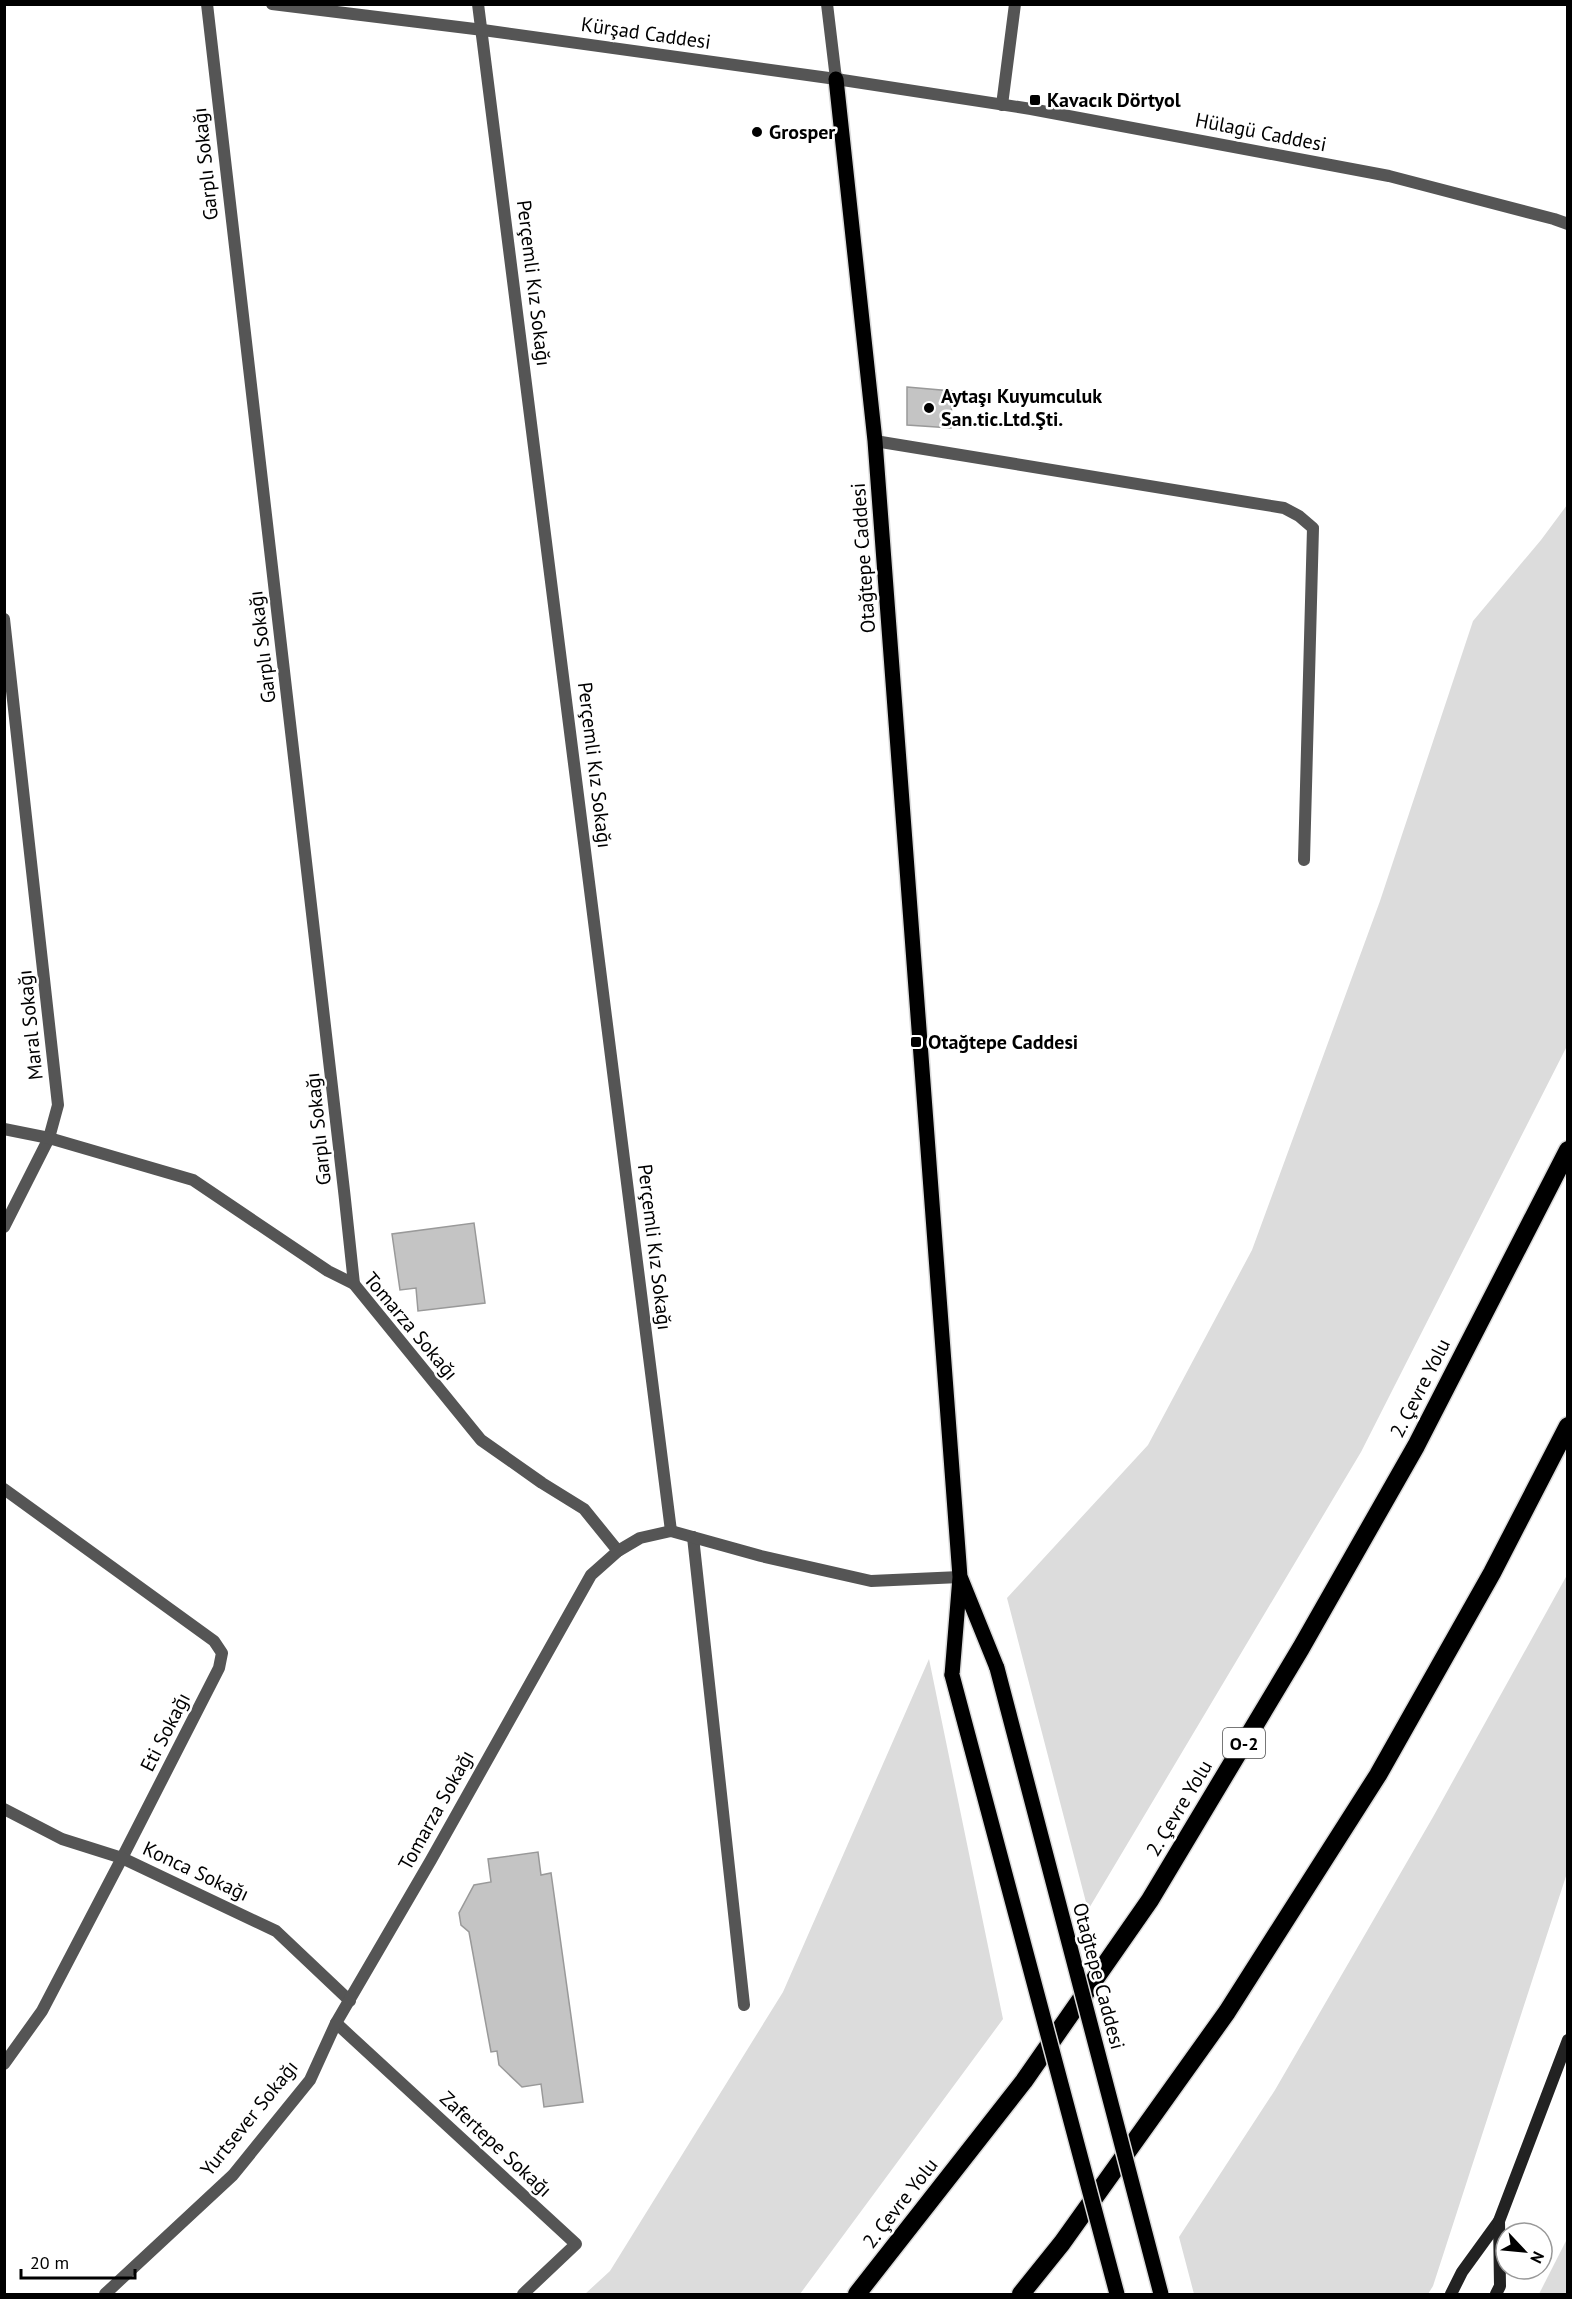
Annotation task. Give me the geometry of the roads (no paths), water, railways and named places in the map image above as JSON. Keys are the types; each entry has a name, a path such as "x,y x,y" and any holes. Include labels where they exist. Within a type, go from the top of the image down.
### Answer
{"highway":[{"name":"2. Çevre Yolu","path":"857,2295 1024,2081 1150,1900 1301,1648 1416,1446 1568,1150"},
{"path":"1021,2295 1062,2243 1227,2012 1378,1775 1492,1573 1568,1426"}],"main road":[{"name":"Otağtepe Caddesi","path":"836,79 875,441 960,1576 997,1668 1161,2295"},
{"path":"960,1576 952,1675 1117,2295"},
{"path":"1499,2221 1568,2040"},
{"path":"1451,2295 1462,2272 1494,2229"}],"street":[{"name":"Garplı Sokağı","path":"207,4 252,407 327,1029 354,1284"},
{"name":"Kürşad Caddesi","path":"272,4 483,30 836,79"},
{"name":"Perçemli Kız Sokağı","path":"478,4 671,1531"},
{"name":"Otağtepe Caddesi","path":"827,4 836,79"},
{"path":"1002,105 1015,4"},
{"name":"Hülagü Caddesi","path":"836,79 1030,109 1389,176 1554,219 1568,225"},
{"path":"875,441 1284,508 1299,516 1313,528 1304,860"},
{"name":"Maral Sokağı","path":"4,619 58,1105 49,1138"},
{"name":"Tomarza Sokağı","path":"4,1129 49,1138 193,1180 328,1271 354,1284 481,1440 584,1509 618,1551"},
{"path":"4,1227 49,1138"},
{"name":"Eti Sokağı","path":"4,1489 214,1641 222,1653 219,1668 123,1858 42,2011 4,2064"},
{"name":"Tomarza Sokağı","path":"350,2001 591,1575 618,1551 640,1538 671,1531 761,1556 871,1581 960,1576"},
{"path":"693,1537 744,2005"},
{"name":"Konca Sokağı","path":"4,1809 62,1839 123,1858 276,1930 350,2001"},
{"name":"Yurtsever Sokağı","path":"105,2295 233,2175 310,2080 336,2023 350,2001"},
{"name":"Zafertepe Sokağı","path":"336,2023 576,2244 524,2295"}],"place":[{"name":"Kavacık Dörtyol","path":"1035,100"},
{"name":"Grosper","path":"757,132"},
{"name":"Aytaşı Kuyumculuk San.tic.Ltd.Şti.","path":"929,408"},
{"name":"Otağtepe Caddesi","path":"916,1042"}]}
